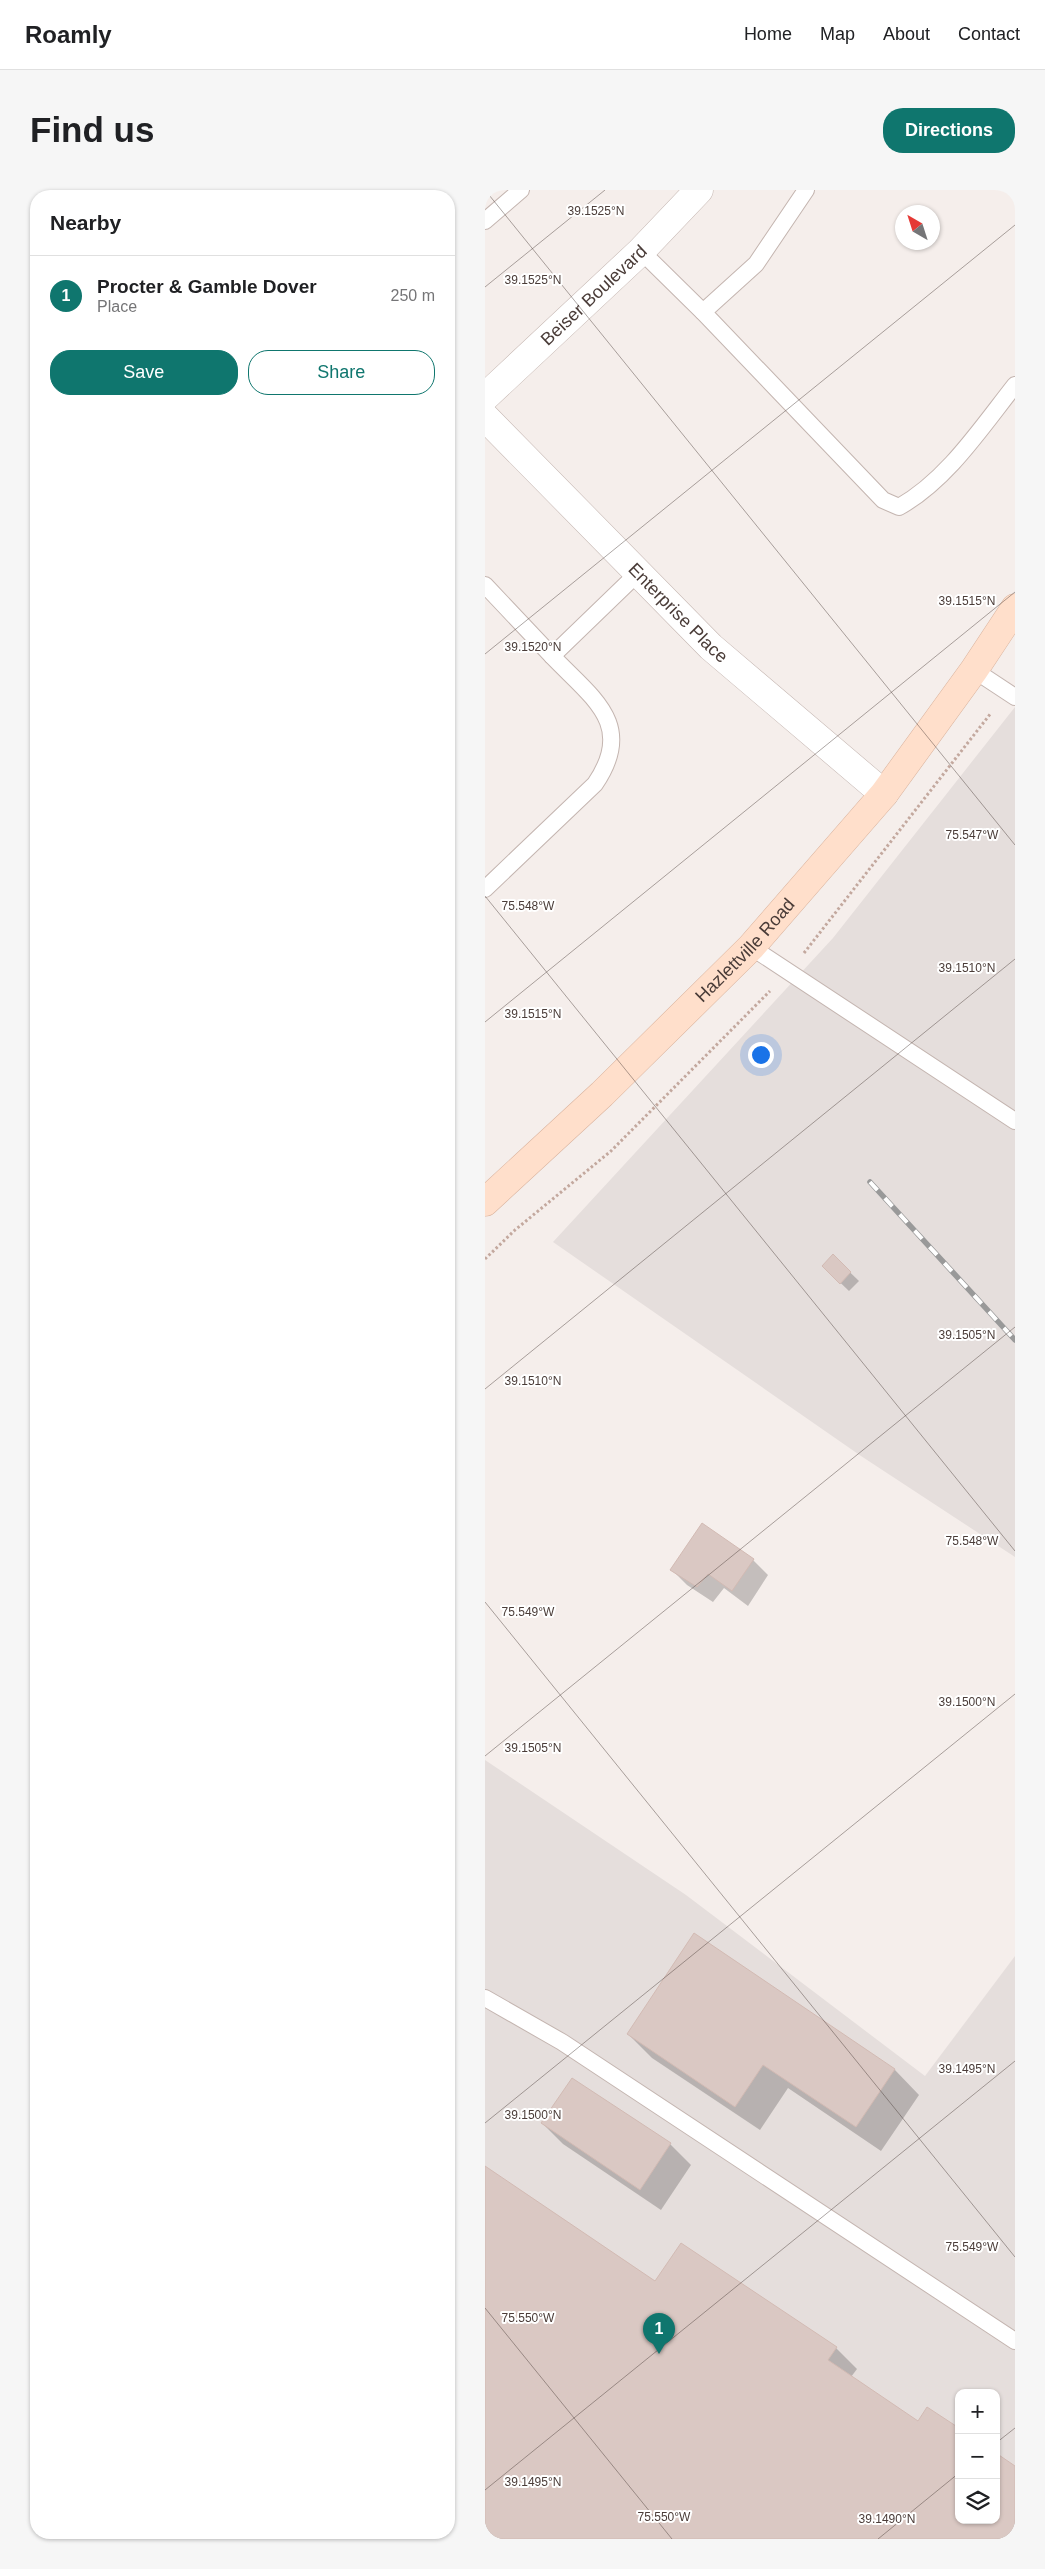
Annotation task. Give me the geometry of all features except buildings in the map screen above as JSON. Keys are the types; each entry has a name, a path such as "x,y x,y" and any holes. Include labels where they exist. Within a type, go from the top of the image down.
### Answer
{"main road":[{"name":"Hazlettville Road","path":"485,1202 602,1094 751,947 884,794 1015,608"}],"street":[{"name":"Beiser Boulevard","path":"485,397 641,251 699,190"},
{"name":"Enterprise Place","path":"485,417 711,647 884,794"}],"lane":[{"path":"485,222 521,190"},
{"path":"703,312 756,264 806,190"},
{"path":"641,251 703,312 883,500 899,508 914,498 962,453 1015,385"},
{"path":"552,656 639,572"},
{"path":"485,585 605,713 612,729 612,747 606,767 595,784 485,889"},
{"path":"973,670 1015,698"},
{"path":"751,947 1015,1121"},
{"path":"485,1998 562,2042 1015,2341"}],"shaded area":[{"path":"1015,707 1015,1557 861,1456 553,1242 833,938"},
{"path":"485,1760 686,1895 925,2076 1015,1956 1015,2539 485,2539"}],"railway":[{"path":"870,1182 1015,1340"}],"place":[{"name":"Procter & Gamble Dover","path":"659,2354"}]}
